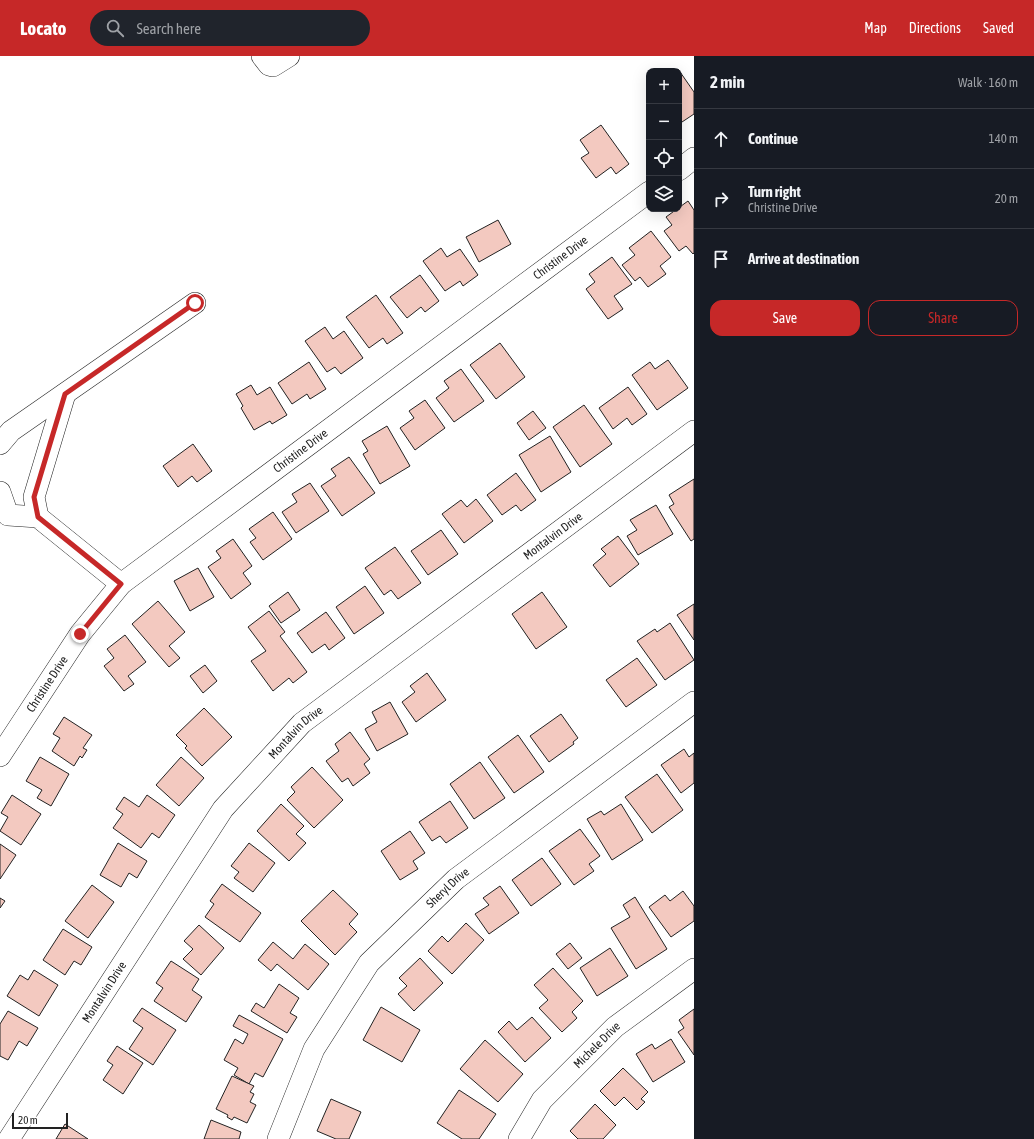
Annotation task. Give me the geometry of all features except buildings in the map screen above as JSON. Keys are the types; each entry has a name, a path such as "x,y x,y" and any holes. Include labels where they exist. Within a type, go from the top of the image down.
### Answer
{"street":[{"path":"262,56 269,66 273,66 289,56"},
{"path":"682,168 694,158"},
{"name":"Christine Drive","path":"0,756 80,634 121,584 646,194"},
{"path":"0,444 11,431 195,303"},
{"path":"38,517 34,497 65,394"},
{"name":"Montalvin Drive","path":"9,1139 223,809 302,723 694,431"},
{"path":"0,492 4,517 38,517 121,584"},
{"name":"Sheryl Drive","path":"278,1139 314,1049 369,963 456,879 694,702"},
{"name":"Michele Drive","path":"519,1139 542,1100 615,1027 694,969"}],"route":[{"path":"80,634 121,584 38,517 34,497 65,394 195,303"}]}
